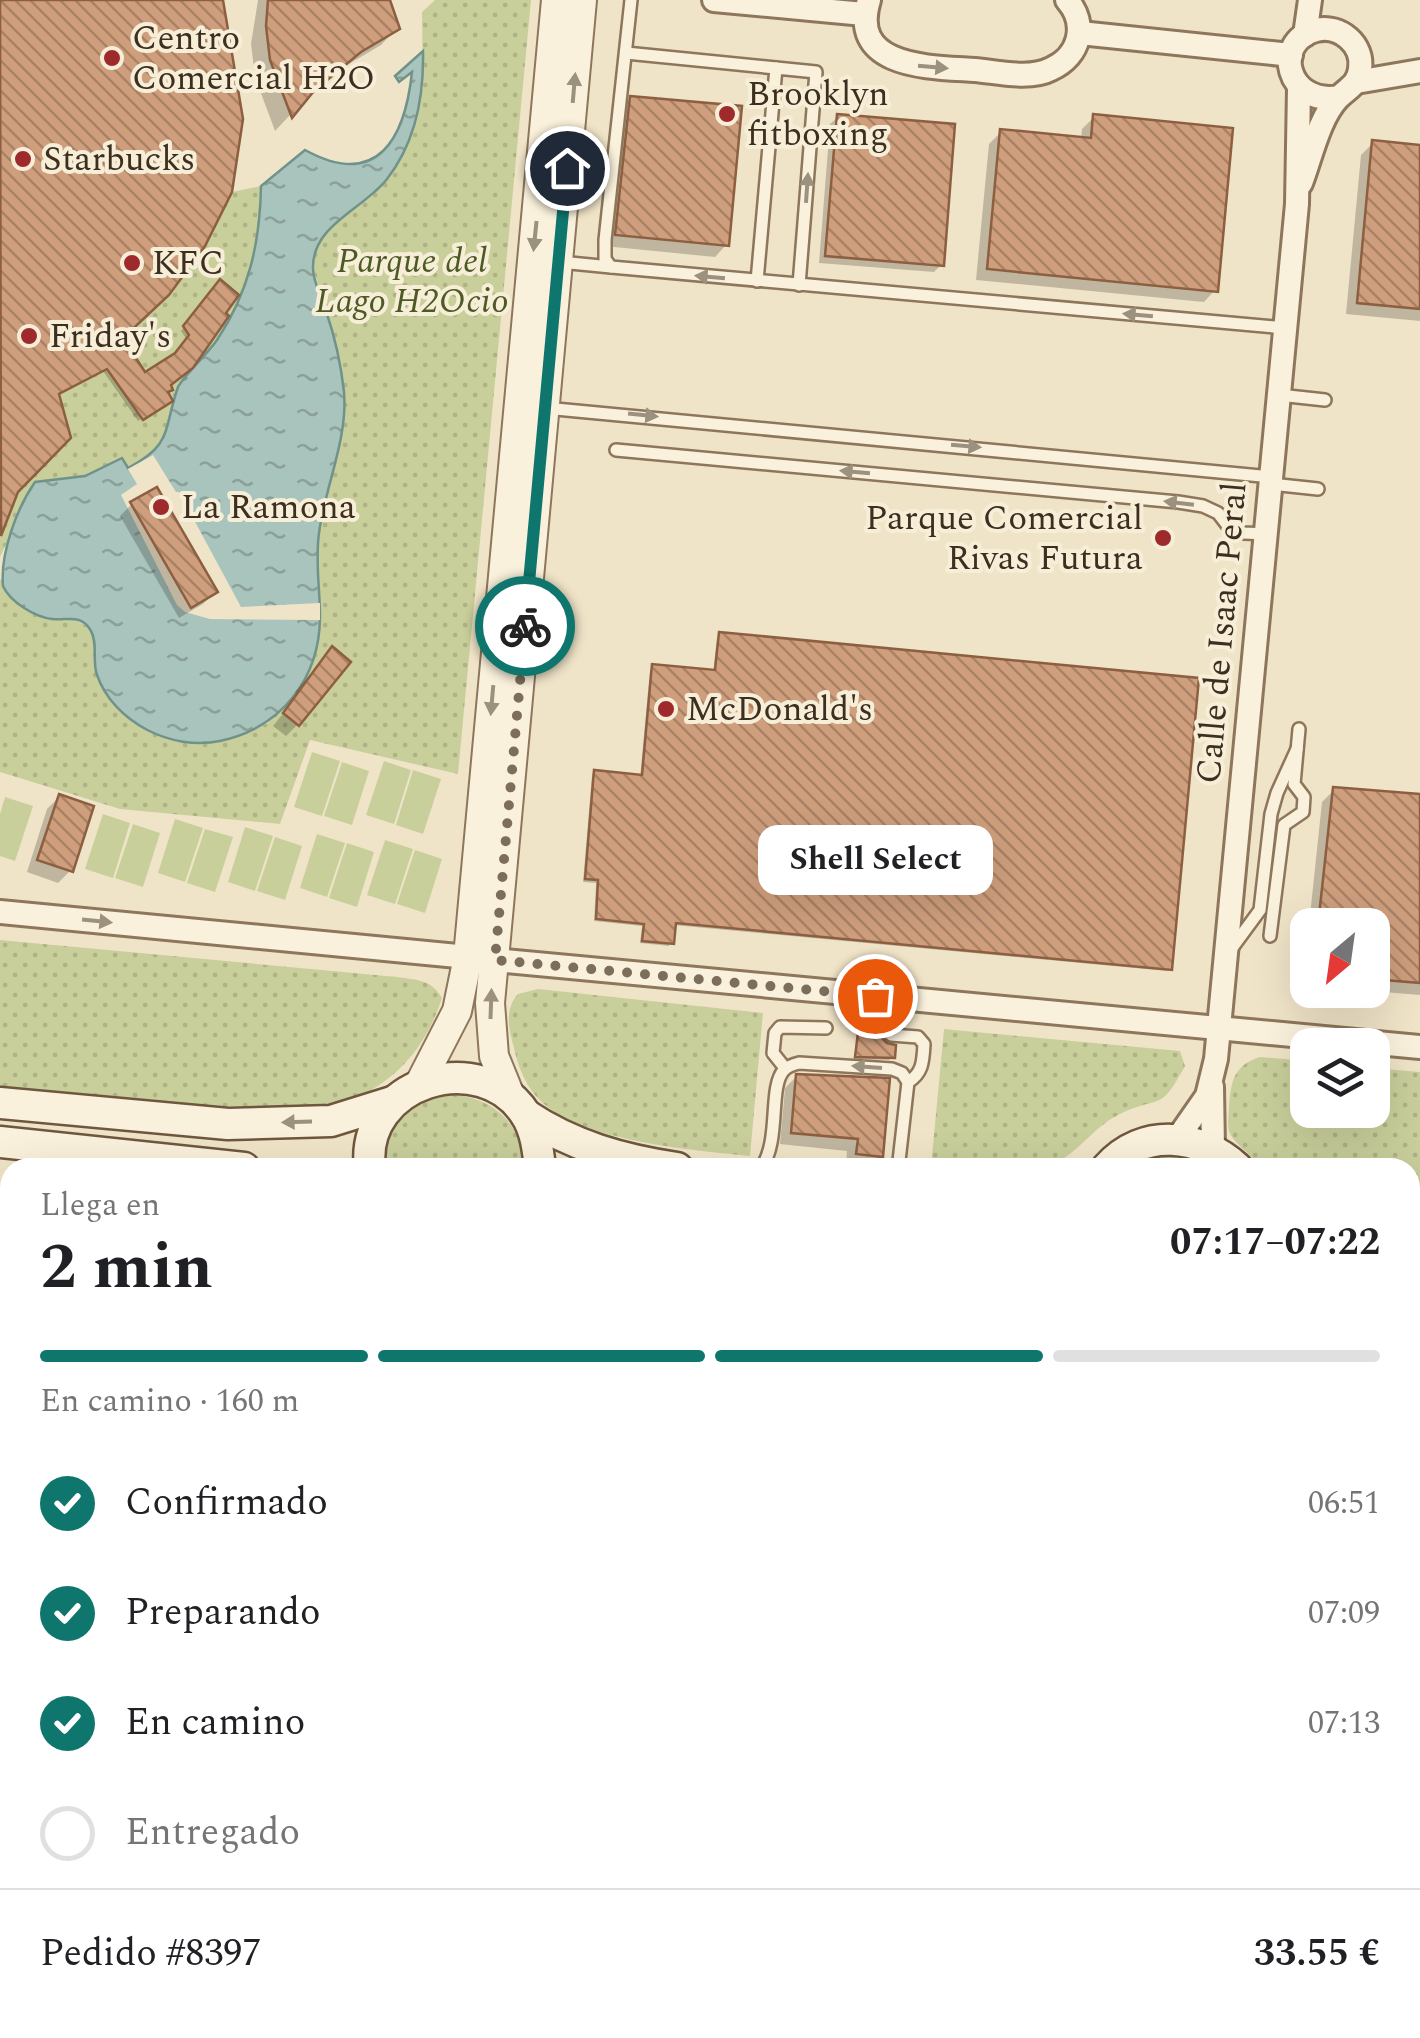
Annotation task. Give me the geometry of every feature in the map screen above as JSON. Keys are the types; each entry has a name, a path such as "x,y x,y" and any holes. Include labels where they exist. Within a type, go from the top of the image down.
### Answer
{"main road":[{"path":"0,1103 228,1124 332,1121 392,1102 420,1083 462,1076 489,1083 574,1142 630,1158"},
{"path":"369,1158 376,1124 392,1102"},
{"path":"519,1107 536,1139 539,1158"},
{"path":"1120,1158 1153,1141 1177,1139 1225,1158"},
{"path":"0,1142 150,1158"}],"street":[{"path":"519,1107 494,1056 482,959 556,0"},
{"path":"420,1083 482,959 546,408 582,0"},
{"path":"714,0 866,7 873,40 883,53 905,65 1040,73 1067,58 1080,33 1079,19 1067,0"},
{"path":"1310,0 1305,35 1291,55 1290,66 1299,88 1310,96 1324,100 1417,71"},
{"path":"1305,35 1319,29 1334,30 1348,37 1358,49 1417,71"},
{"path":"1080,33 1291,55"},
{"path":"1347,90 1361,66 1358,49"},
{"name":"Calle de Isaac Peral","path":"1177,1139 1207,1096 1220,1027 1297,192 1299,88"},
{"name":"Calle de Isaac Peral","path":"1297,192 1327,116 1347,90"},
{"path":"0,912 1420,1048"},
{"name":"Calle de Isaac Peral","path":"1212,1078 1225,1158"}],"lane":[{"path":"611,267 605,258 605,240 631,0"},
{"path":"626,53 816,72 799,285"},
{"path":"757,281 776,68"},
{"path":"558,261 1284,328"},
{"path":"1277,395 1325,400"},
{"path":"546,408 1271,480 1318,489"},
{"path":"616,450 1178,502 1218,513 1228,526 1244,533 1266,534"},
{"path":"1270,936 1284,824 1303,812 1304,797 1294,784 1299,729"},
{"path":"1226,956 1260,910 1271,814 1276,793 1297,749"},
{"path":"785,1068 773,1053 780,1027 826,1028"},
{"path":"891,1034 918,1037 924,1044 918,1076 908,1082"},
{"path":"766,1158 772,1148 779,1079 785,1068 799,1062 902,1073 908,1082 899,1158"}],"green space":[{"name":"Parque del Lago H2Ocio","path":"435,0 531,0 458,774 310,740 280,824 120,809 0,772 0,579 54,620 71,617 91,629 97,675 105,692 116,707 145,728 180,740 217,742 268,723 318,568 318,538 340,437 337,353 313,268 316,247 328,229 371,197 407,145 423,87 422,12"},
{"name":"Parque del Lago H2Ocio","path":"261,186 257,236 246,281 214,344 179,383 160,443 128,469 121,459 85,476 35,482 0,557 0,412 49,399 134,355 123,338 169,295 205,246 232,192"},
{"path":"312,752 340,761 322,816 294,807"},
{"path":"384,761 411,770 394,824 366,815"},
{"path":"342,762 369,771 352,825 324,816"},
{"path":"413,770 441,779 423,834 396,825"},
{"path":"5,797 33,806 15,861 0,856 0,814"},
{"path":"103,814 130,823 113,878 85,869"},
{"path":"175,819 203,828 185,882 158,873"},
{"path":"133,824 160,833 143,887 115,878"},
{"path":"245,827 273,836 255,891 228,882"},
{"path":"205,829 233,837 215,892 187,883"},
{"path":"317,834 345,843 327,897 300,888"},
{"path":"275,837 302,846 285,900 257,891"},
{"path":"385,840 413,849 395,904 367,895"},
{"path":"347,843 374,852 357,907 329,898"},
{"path":"415,850 442,859 425,913 397,904"},
{"path":"0,940 397,977 428,984 442,998 423,1040 405,1064 382,1084 339,1102 246,1107 0,1086"},
{"path":"538,989 763,1013 750,1156 613,1136 563,1117 544,1104 524,1077 509,1024 509,1011 518,994"},
{"path":"944,1029 1180,1051 1185,1066 1165,1097 1113,1118 1064,1158 932,1158"},
{"path":"1260,1057 1290,1060 1290,1128 1390,1128 1390,1069 1420,1072 1420,1158 1252,1158 1228,1128 1231,1089 1244,1065"},
{"path":"446,1094 462,1096 490,1106 511,1124 524,1158 383,1158 387,1141 400,1119 432,1098"},
{"path":"1174,1153 1199,1158 1148,1158"}],"water":[{"path":"423,51 420,102 397,165 377,190 330,229 315,253 313,274 337,351 344,410 319,533 320,616 313,660 293,697 261,725 220,741 183,742 164,737 131,720 105,692 97,675 94,641 87,625 78,620 38,615 6,592 4,559 16,518 35,482 85,476 122,458 128,468 160,444 178,387 217,340 245,285 255,247 261,186 305,150 330,161 352,164 383,151 403,118 412,72 399,82 395,76"}],"pier":[{"path":"153,455 179,492 241,607 320,603 320,620 210,619 185,612 177,605 121,495 137,484 128,469"}],"building":[{"path":"0,0 223,0 243,119 232,192 205,246 169,295 123,338 145,372 175,353 189,335 183,326 220,279 239,295 226,313 229,316 193,368 171,385 173,390 168,392 173,401 143,420 107,369 59,394 71,438 18,492 1,536"},
{"path":"268,0 390,0 400,29 361,52 314,91 292,118 270,60"},
{"path":"630,96 742,106 729,246 615,235"},
{"path":"837,114 955,124 944,266 825,256"},
{"path":"1093,114 1233,128 1218,292 987,269 1000,129 1091,138"},
{"path":"1372,140 1420,145 1420,309 1357,303"},
{"path":"157,487 218,592 191,608 130,502"},
{"path":"719,632 1199,678 1172,970 676,923 674,944 642,941 644,924 596,919 598,880 585,879 594,770 642,775 652,664 715,670"},
{"path":"332,646 351,662 299,726 283,713"},
{"path":"1333,787 1420,794 1420,983 1390,980 1390,908 1320,908"},
{"path":"59,794 94,806 73,872 37,860"},
{"path":"859,1024 887,1027 882,1038 896,1045 895,1058 855,1057"},
{"path":"796,1074 890,1078 883,1157 856,1154 858,1139 791,1133"}],"way so far":[{"path":"525,626 495,960 875,996"}],"place":[{"name":"Centro Comercial H2O","path":"112,58"},
{"name":"Brooklyn fitboxing","path":"727,114"},
{"name":"Starbucks","path":"23,159"},
{"name":"KFC","path":"132,263"},
{"name":"Friday's","path":"29,336"},
{"name":"La Ramona","path":"161,507"},
{"name":"Parque Comercial Rivas Futura","path":"1163,538"},
{"name":"McDonald's","path":"666,709"},
{"name":"Shell Select","path":"875,996"}],"route":[{"path":"525,626 567,168"}]}
